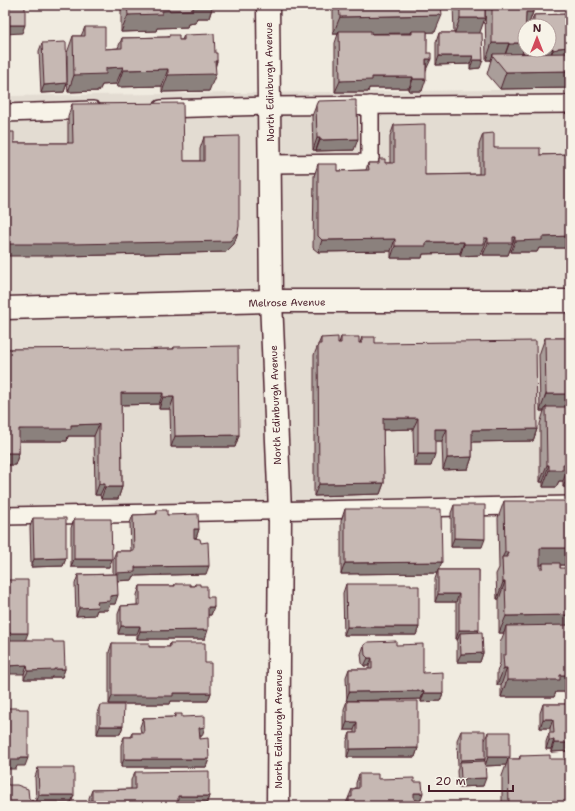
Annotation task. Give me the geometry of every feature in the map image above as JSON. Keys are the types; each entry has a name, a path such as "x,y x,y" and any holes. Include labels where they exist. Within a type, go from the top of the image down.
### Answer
{"street":[{"name":"North Edinburgh Avenue","path":"268,5 271,301 280,511 278,806"},
{"name":"Melrose Avenue","path":"5,308 271,301 570,301"}],"lane":[{"path":"146,109 269,106 570,104"},
{"path":"270,164 370,162 370,105"},
{"path":"5,113 107,110"},
{"path":"5,516 570,505"}],"shaded area":[{"path":"570,89 570,508 5,518 5,96"}],"building":[{"path":"5,5 25,5 25,25 5,25"},
{"path":"127,5 201,6 193,7 193,10 162,11 162,14 128,15"},
{"path":"339,5 441,5 442,15 340,17"},
{"path":"460,5 485,5 485,18 460,18"},
{"path":"492,5 533,5 533,12 526,12 526,18 517,18 517,43 492,43"},
{"path":"570,14 570,47 557,49 557,18 534,18 534,15"},
{"path":"85,27 105,27 105,49 122,48 122,38 169,37 169,35 179,35 179,40 184,40 184,35 214,34 215,53 217,53 217,61 215,61 216,74 168,75 168,69 123,70 123,67 106,68 106,74 74,75 73,36 85,36"},
{"path":"339,31 371,31 371,34 412,34 412,31 427,31 427,53 431,53 431,59 426,59 426,79 413,79 413,77 372,77 372,80 340,81"},
{"path":"439,33 482,33 483,60 473,60 473,56 439,56"},
{"path":"66,42 67,83 44,85 42,43"},
{"path":"557,53 570,53 570,71 506,72 493,56 493,54 517,54 517,58 557,58"},
{"path":"356,100 358,139 320,140 320,138 317,138 316,105 318,101"},
{"path":"183,103 184,161 204,161 204,137 239,136 239,226 238,232 230,241 5,244 5,132 14,132 14,143 73,143 72,104"},
{"path":"425,124 425,175 483,174 483,134 494,133 494,148 540,148 540,155 570,154 570,236 542,237 542,240 515,241 515,237 512,237 512,243 488,243 488,238 484,238 484,244 464,244 464,242 426,242 426,246 395,246 395,239 322,240 318,236 318,164 337,164 337,171 369,170 368,163 379,163 379,159 385,159 385,163 394,163 394,125"},
{"path":"338,337 338,343 341,343 341,337 359,337 359,343 362,343 362,337 375,337 375,343 536,341 537,429 472,430 472,457 447,458 447,429 435,429 435,454 418,454 418,418 383,418 384,483 319,484 318,344 321,344 321,338"},
{"path":"545,338 570,338 570,394 546,394"},
{"path":"238,346 239,435 175,436 174,397 163,397 163,393 121,393 122,487 105,487 105,484 99,484 99,424 71,425 71,429 19,429 19,453 5,453 5,349 121,348 121,350"},
{"path":"546,407 570,407 570,464 563,464 563,470 549,470 549,465 547,465"},
{"path":"504,501 570,501 570,548 540,548 540,568 543,568 543,563 560,563 560,568 570,568 570,615 506,616 505,582 503,582 502,557 508,557 508,552 505,552"},
{"path":"454,505 485,505 485,539 454,538"},
{"path":"345,509 441,509 442,562 345,563"},
{"path":"157,510 167,510 167,515 198,514 199,529 194,529 194,538 200,539 201,543 208,542 209,566 135,567 135,572 116,573 116,551 134,551 133,515 157,514"},
{"path":"33,518 66,518 66,558 34,559"},
{"path":"74,519 111,519 112,559 74,559"},
{"path":"438,570 479,570 479,630 459,630 459,594 438,594"},
{"path":"117,574 118,595 110,596 110,601 97,602 98,607 79,608 78,575"},
{"path":"5,580 28,580 28,633 5,633"},
{"path":"175,584 190,584 190,586 195,586 195,584 200,584 200,586 207,586 207,597 214,597 214,607 208,607 208,630 140,631 140,626 121,626 121,606 140,605 140,586 175,586"},
{"path":"346,584 411,584 411,586 419,586 419,627 347,627"},
{"path":"570,625 570,675 560,675 560,680 507,680 507,668 504,668 503,655 506,655 506,626"},
{"path":"482,632 483,653 461,654 460,633"},
{"path":"5,640 53,640 53,642 64,642 65,669 28,671 27,665 5,666"},
{"path":"396,641 396,645 423,644 423,673 443,672 443,693 424,693 424,691 349,692 349,669 372,669 372,658 368,658 365,655 364,645 368,642"},
{"path":"112,643 149,643 149,647 170,647 170,643 205,643 205,663 211,663 211,693 173,693 173,696 112,696"},
{"path":"347,701 418,701 418,748 350,749 350,733 357,733 357,722 347,722"},
{"path":"543,704 570,704 570,743 554,743 554,740 549,740 549,733 554,733 553,719 543,719"},
{"path":"100,705 124,705 123,726 100,726"},
{"path":"5,708 28,709 28,758 19,758 19,760 5,760"},
{"path":"175,714 182,714 182,717 205,716 205,727 199,728 200,739 208,738 209,759 124,759 124,737 132,737 132,733 144,733 143,718 175,717"},
{"path":"461,731 485,731 485,759 461,760"},
{"path":"488,732 510,732 510,757 488,757"},
{"path":"550,755 550,759 570,759 570,806 509,806 508,759 520,759 520,756"},
{"path":"485,761 486,778 461,779 460,762"},
{"path":"38,768 74,768 74,795 39,795"},
{"path":"209,771 209,796 178,796 178,806 92,806 92,790 135,789 135,772"},
{"path":"359,774 378,774 378,779 414,778 414,782 422,782 423,793 414,793 414,799 423,802 423,806 349,806 349,797 352,797 352,789 359,788"},
{"path":"5,777 8,777 8,785 17,785 28,789 29,799 37,804 37,806 5,806"}]}
